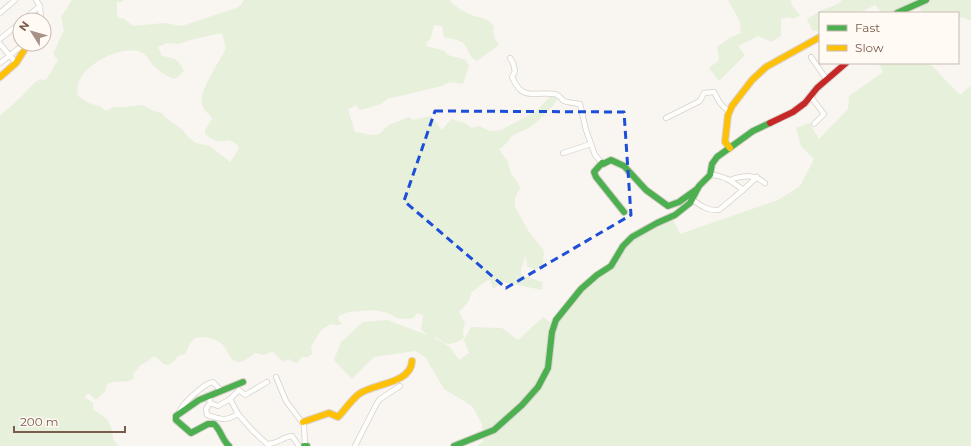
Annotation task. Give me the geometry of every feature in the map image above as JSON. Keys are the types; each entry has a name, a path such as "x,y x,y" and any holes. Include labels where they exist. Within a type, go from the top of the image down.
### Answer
{"street":[{"path":"0,13 15,0"},
{"path":"36,0 40,6 40,12"},
{"path":"899,12 926,0"},
{"path":"33,12 40,6"},
{"path":"0,39 12,29"},
{"path":"730,148 725,142 729,112 752,80 766,67 819,36"},
{"path":"0,44 16,63"},
{"path":"0,63 13,52"},
{"path":"0,77 16,63 23,52"},
{"path":"811,57 827,80"},
{"path":"510,58 513,62 515,71 512,77 521,91 532,94 555,94 564,101 580,104 586,130 595,155 602,163"},
{"path":"624,212 596,177 594,172 602,163 603,164 612,160 624,166 646,190 668,206 672,206 697,189 710,175 714,161 717,157 753,131 793,112 811,98 817,88 845,64"},
{"path":"666,118 700,101 704,93 712,92 714,92 720,103 729,112"},
{"path":"811,98 824,114 814,124"},
{"path":"563,153 591,144"},
{"path":"710,175 730,180 743,190"},
{"path":"730,180 747,175 757,177 765,183"},
{"path":"693,200 710,210 719,210 757,177"},
{"path":"454,446 494,430 522,405 538,387 544,377 549,361 552,332 556,320 581,289 597,275 611,266 623,246 632,237 675,215 693,200 697,189"},
{"path":"303,422 329,413 338,417 360,393 395,380 407,373 412,368 412,361"},
{"path":"276,377 286,401 303,422 305,446"},
{"path":"221,391 213,382 208,383 181,407 176,416 176,420 189,432 195,432 211,423 220,430 222,438 228,446"},
{"path":"179,413 209,395 243,382"},
{"path":"210,403 218,406 230,399 240,390 245,395 267,382"},
{"path":"355,446 377,403 380,399 400,386"},
{"path":"209,395 210,403 206,409 207,415 225,420 238,414"},
{"path":"230,399 238,414 267,444 274,444 284,438 292,436 299,446"}],"highlighted area":[{"path":"435,111 624,112 631,215 506,288 404,201"}],"green space":[{"path":"72,0 124,0 122,2 117,2 117,15 133,26 164,23 182,26 236,8 241,5 244,0 449,0 465,12 489,21 494,27 494,37 499,45 477,61 472,58 463,43 444,37 442,26 434,25 431,38 426,43 427,46 445,51 448,55 466,60 469,66 463,84 449,82 442,86 387,99 381,104 360,110 356,105 348,109 355,132 373,135 379,134 389,125 409,117 413,120 431,116 441,129 443,129 451,119 465,123 472,128 479,126 490,131 501,130 535,112 551,96 554,95 558,99 549,111 529,128 516,133 499,149 508,162 511,173 519,185 520,189 515,197 515,207 529,232 543,249 544,253 543,264 538,269 533,269 527,266 526,255 521,269 521,274 543,282 542,290 503,282 493,289 490,280 486,281 472,292 468,302 459,312 465,323 463,331 464,338 454,343 446,344 438,338 433,337 450,347 459,360 469,353 464,340 471,327 502,328 518,340 543,317 554,325 567,306 599,274 612,266 629,242 656,225 672,218 680,234 778,200 800,186 814,159 801,146 796,128 809,123 819,139 848,109 849,96 883,72 879,64 930,64 960,95 971,85 971,446 477,446 483,442 482,424 472,406 444,389 425,357 415,351 374,357 352,379 334,360 341,342 363,322 387,320 427,335 421,329 423,315 417,313 413,318 409,319 397,318 388,313 373,310 349,312 338,316 338,319 342,324 331,324 321,330 311,347 312,354 308,357 302,357 297,363 289,359 283,362 272,351 264,355 255,353 247,359 239,362 231,358 221,343 205,337 194,339 185,354 178,356 168,365 164,364 154,356 141,365 133,374 134,378 131,380 108,384 106,390 96,400 88,393 84,398 93,403 93,409 108,420 112,430 113,439 119,446 0,446 0,116 34,83 40,79 45,80 49,75 58,61 54,55 54,52 64,30 61,17","holes":["222,33 226,48 205,86 201,102 204,109 212,119 205,130 205,134 211,139 219,142 230,140 239,146 230,162 210,146 196,143 162,113 154,111 143,105 114,107 106,111 78,96 78,86 81,77 88,69 108,56 129,50 141,52 157,69 174,79 184,71 176,60 162,56 158,47 167,43 178,44"]},
{"path":"728,0 791,0 792,6 800,15 793,19 790,17 781,19 781,36 771,42 758,36 738,46 745,55 719,81 709,68 719,60 717,47 729,38 741,33 740,22"},
{"path":"842,0 971,0 971,21 962,17 959,20 959,12 922,12 917,5 904,12 881,12 875,5 861,12 819,12 819,32 812,30 807,19 822,10 838,4"}],"traffic: fast":[{"path":"899,12 926,0"},
{"path":"454,446 494,430 522,405 538,387 548,368 552,332 556,320 581,289 597,275 611,266 623,246 632,237 675,215 690,203 699,186 710,175 712,164 717,157 753,131 770,123"},
{"path":"624,212 596,177 594,172 602,163 603,164 611,160 624,166 646,190 668,206 679,202 697,189"},
{"path":"229,446 214,424 208,424 191,433 176,420 176,416 199,400 243,382"}],"traffic: slow":[{"path":"730,148 725,142 728,115 732,106 752,80 766,67 819,38"},
{"path":"0,77 16,63 23,52"},
{"path":"303,422 329,413 338,417 359,394 366,390 399,379 410,369 412,361"}],"traffic: jam":[{"path":"770,123 793,112 805,103 817,88 845,64"}]}
